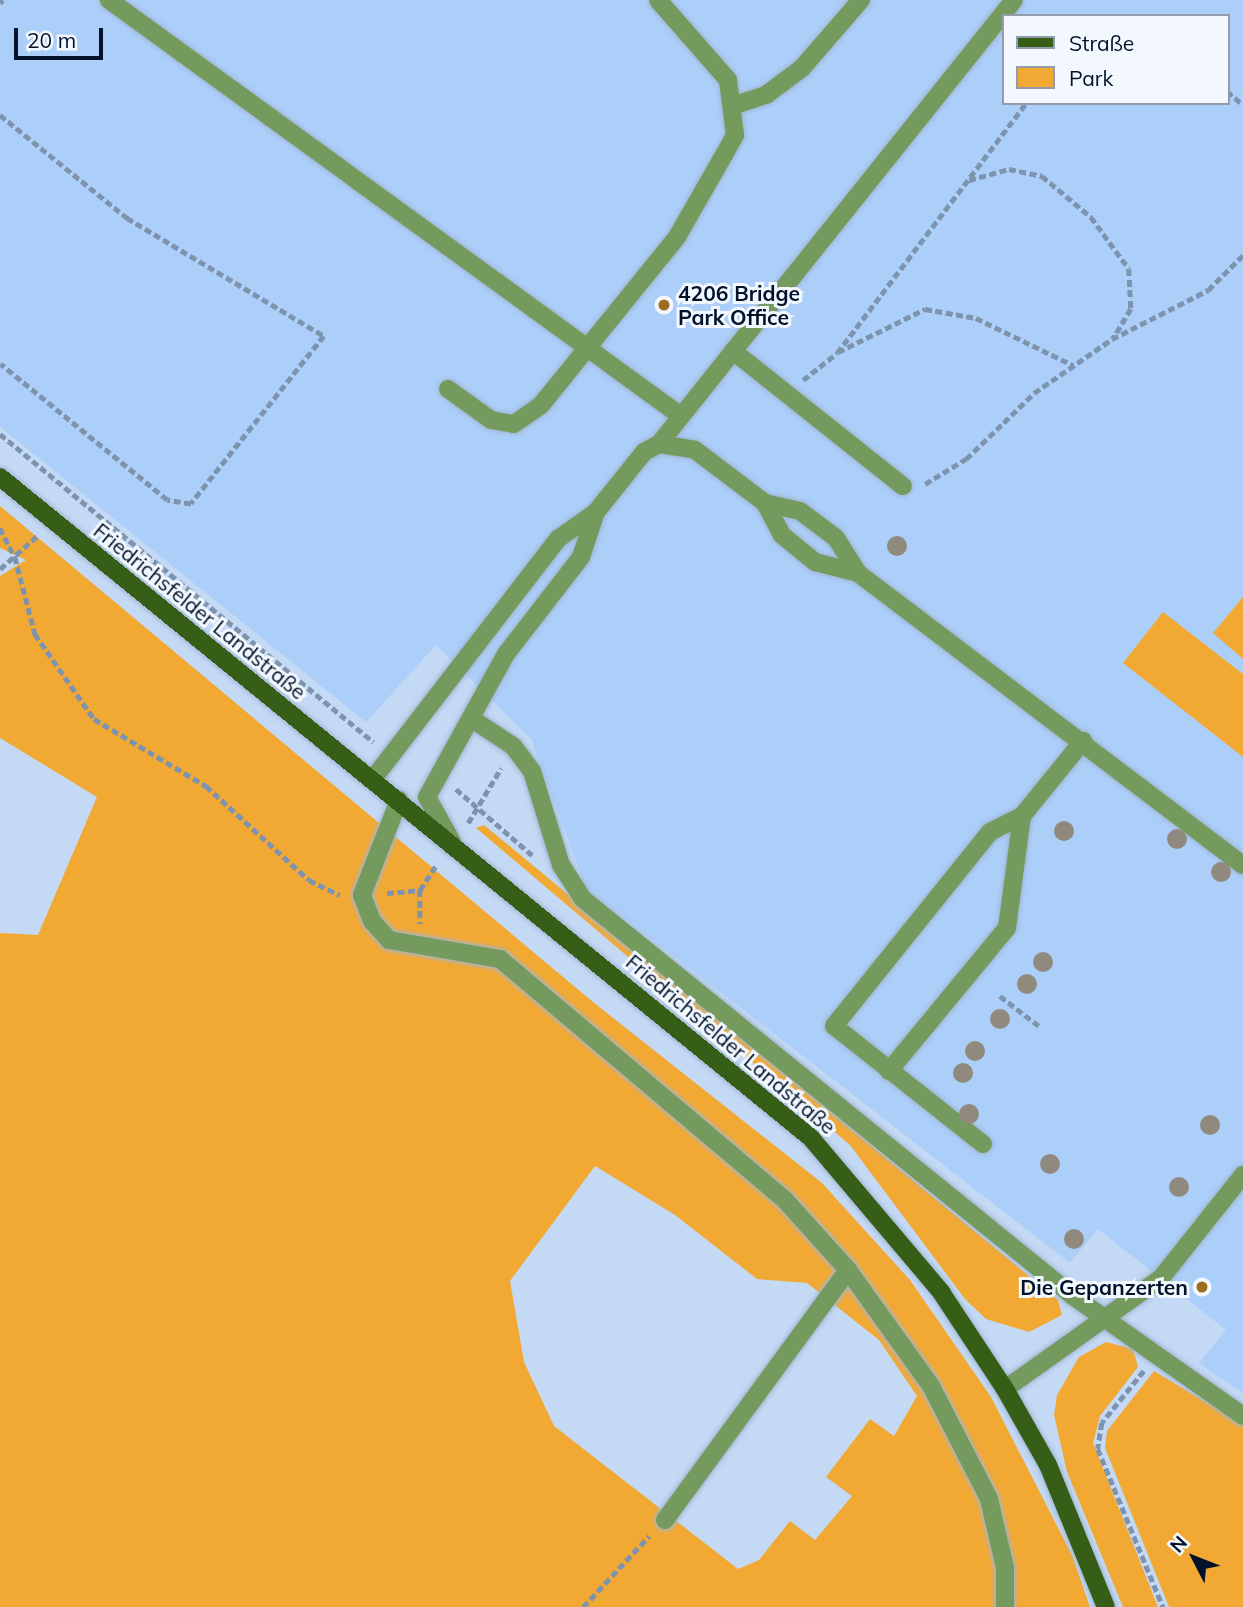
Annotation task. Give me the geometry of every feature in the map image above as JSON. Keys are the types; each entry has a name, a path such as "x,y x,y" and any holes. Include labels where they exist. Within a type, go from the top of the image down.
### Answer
{"main road":[{"name":"Friedrichsfelder Landstraße","path":"0,477 452,842 811,1138 941,1292 1005,1389 1048,1465 1106,1607"}],"street":[{"path":"109,0 590,345 681,416"},
{"path":"448,389 491,420 514,424 541,405 677,237 735,135 735,105 728,80 658,0"},
{"path":"735,105 766,95 803,68 861,0"},
{"path":"1003,14 1014,0"},
{"path":"373,779 396,754 558,539 596,512 644,452 659,444 1002,15"},
{"path":"733,351 903,486"},
{"path":"659,444 695,450 765,503 800,511 836,538 858,573 1083,741 1243,865"},
{"path":"765,503 782,535 815,562 858,573"},
{"name":"Friedrichsfelder Landstraße","path":"452,842 427,797 506,654 581,557 596,512"},
{"path":"472,719 513,746 532,771 561,865 583,899 1104,1318 1243,1416"},
{"path":"983,1144 834,1026 990,832 1022,816 1083,741"},
{"path":"399,800 362,895 372,921 389,940 500,959 546,994 728,1147 848,1270 931,1386 989,1499 1005,1568 1005,1607"},
{"path":"889,1071 1007,928 1022,816"},
{"path":"1005,1389 1161,1278 1243,1175"},
{"path":"665,1520 848,1270"}],"path":[{"path":"1229,94 1243,105"},
{"path":"837,353 1024,105"},
{"path":"0,114 127,218 324,336 191,504 167,500 0,364"},
{"path":"967,181 1009,169 1042,176 1091,217 1129,269 1131,309 1112,339"},
{"path":"903,486 933,484 1034,393 1112,339 1208,290 1243,255"},
{"path":"783,392 837,353 925,309 976,318 1074,366"},
{"path":"0,434 366,738 396,754"},
{"path":"0,569 53,521"},
{"path":"0,528 15,557 35,634 94,719 206,786 309,880 344,897 420,890"},
{"path":"421,945 420,890 452,842 479,810 513,746"},
{"path":"440,774 479,810"},
{"path":"1000,996 1039,1026"},
{"path":"1156,1357 1102,1423 1098,1449 1163,1607"},
{"path":"583,1607 665,1520"}],"shaded area":[{"path":"0,0 1243,0 1243,1393 1199,1363 1226,1330 1098,1229 1070,1263 586,888 531,739 436,645 366,722 0,427"}],"green space":[{"path":"0,506 593,1002 822,1183 910,1280 991,1397 1072,1555 1090,1607 0,1607 0,933 38,935 97,797 0,738 0,576 26,560 0,548","holes":["595,1166 675,1215 757,1279 807,1283 879,1340 917,1396 894,1436 870,1419 826,1477 852,1496 815,1540 790,1521 759,1560 738,1569 554,1426 524,1362 510,1281"]},
{"path":"1243,597 1243,659 1213,633"},
{"path":"1163,612 1243,674 1243,757 1123,663"},
{"path":"484,825 1058,1300 1062,1315 1029,1332 986,1319 965,1299 850,1145 476,828"},
{"path":"1106,1342 1133,1349 1138,1367 1100,1416 1093,1443 1158,1607 1123,1607 1067,1472 1054,1415 1057,1395 1079,1357"},
{"path":"1154,1371 1243,1424 1243,1607 1169,1607 1105,1448 1107,1431"}],"place":[{"name":"4206 Bridge Park Office","path":"664,305"},
{"name":"Die Gepanzerten","path":"1202,1287"}]}
